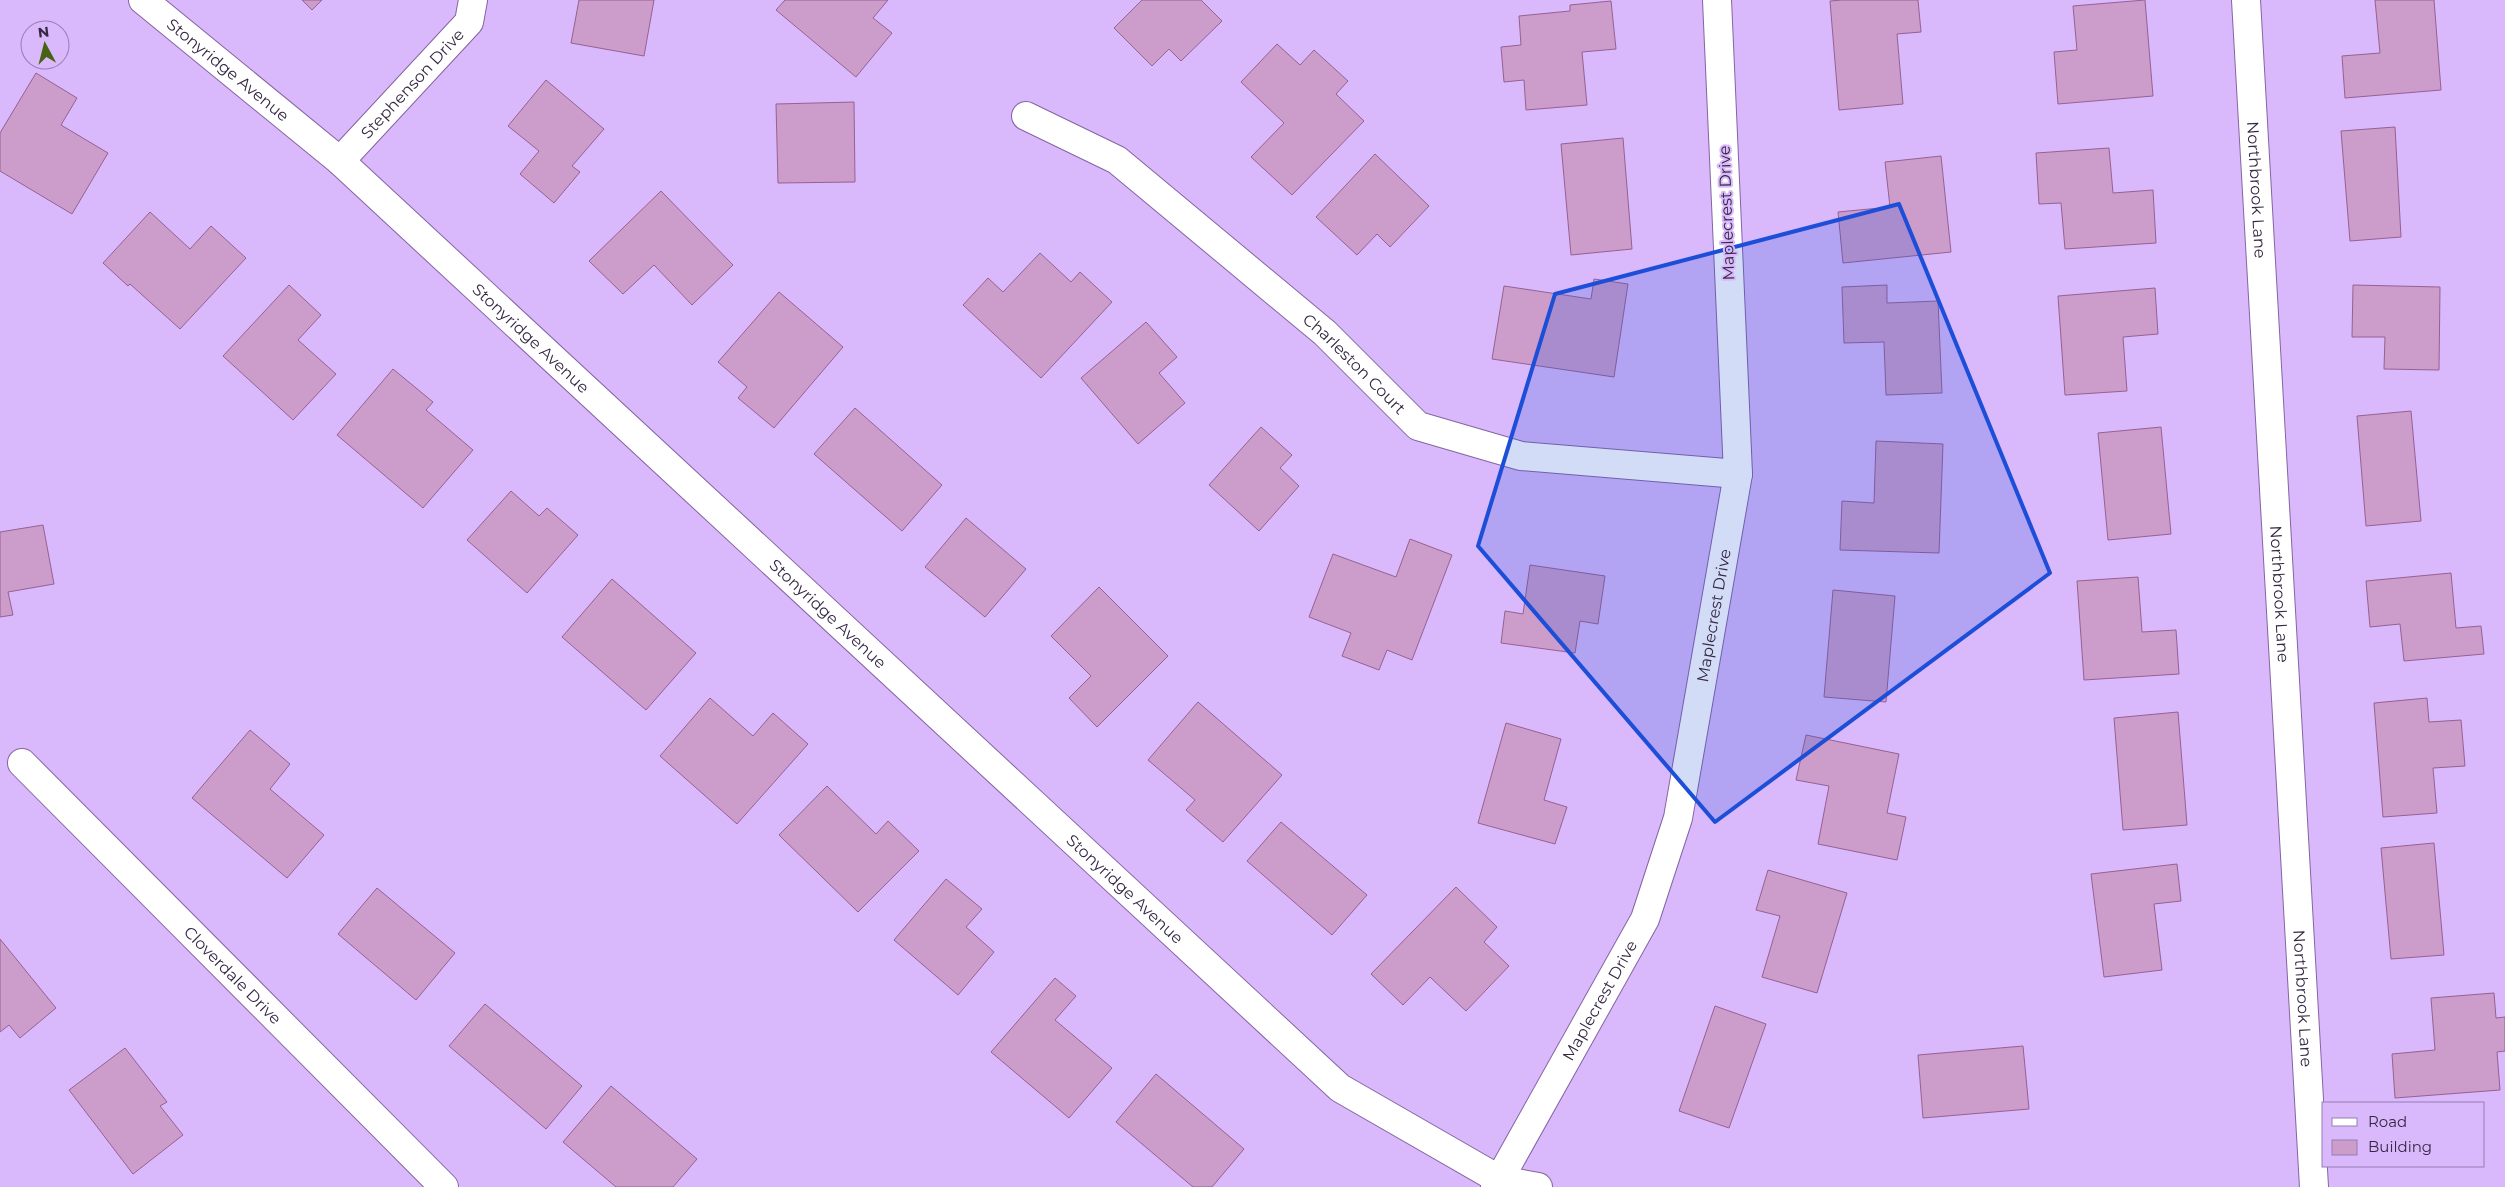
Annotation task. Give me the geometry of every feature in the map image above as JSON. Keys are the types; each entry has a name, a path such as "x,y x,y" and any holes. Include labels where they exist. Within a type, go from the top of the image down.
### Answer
{"street":[{"name":"Stonyridge Avenue","path":"143,0 340,161 1340,1088 1498,1183 1538,1187"},
{"name":"Stephenson Drive","path":"340,161 469,22 473,0"},
{"name":"Maplecrest Drive","path":"1498,1183 1645,919 1678,818 1738,474 1717,0"},
{"name":"Northbrook Lane","path":"2246,0 2314,1187"},
{"name":"Charleston Court","path":"1026,116 1117,160 1325,333 1418,426 1521,456 1738,474"},
{"name":"Cloverdale Drive","path":"22,763 444,1187"}],"highlighted area":[{"path":"1899,204 2050,573 1715,822 1478,546 1555,294"}],"building":[{"path":"302,0 322,0 312,10"},
{"path":"579,0 654,0 644,56 571,43"},
{"path":"785,0 888,0 873,18 892,33 856,77 776,10"},
{"path":"1142,0 1201,0 1222,21 1181,61 1169,49 1152,66 1114,28"},
{"path":"1918,0 1921,32 1897,34 1903,104 1839,110 1830,1"},
{"path":"2145,0 2153,96 2058,104 2054,52 2077,50 2073,6"},
{"path":"2375,0 2434,0 2441,90 2345,98 2342,56 2380,53"},
{"path":"1611,1 1616,49 1582,52 1587,105 1526,110 1524,80 1504,82 1501,47 1521,45 1519,16 1570,11 1570,5"},
{"path":"1277,44 1300,65 1314,50 1348,81 1336,94 1364,121 1292,195 1251,157 1284,123 1241,82"},
{"path":"36,73 77,98 61,125 108,153 72,214 0,171 0,133"},
{"path":"546,80 604,129 572,166 580,172 554,203 520,174 539,151 508,126"},
{"path":"854,102 855,182 778,183 776,104"},
{"path":"2395,127 2401,237 2350,241 2341,131"},
{"path":"1623,138 1632,249 1571,255 1561,144"},
{"path":"2109,148 2113,193 2153,190 2156,243 2065,249 2061,203 2039,204 2036,153"},
{"path":"1375,154 1429,206 1390,247 1377,234 1357,255 1316,217"},
{"path":"1941,156 1951,252 1843,263 1838,212 1890,207 1885,162"},
{"path":"661,191 733,265 692,305 654,265 623,294 589,261"},
{"path":"150,212 190,249 211,226 246,258 180,329 130,284 128,286 103,263"},
{"path":"1040,253 1071,282 1080,272 1112,302 1041,378 963,305 988,278 1003,292"},
{"path":"1594,279 1628,284 1614,377 1492,359 1504,286 1591,299"},
{"path":"289,285 321,315 298,340 336,374 293,420 223,356"},
{"path":"1887,285 1887,303 1938,301 1942,393 1886,395 1884,342 1844,343 1842,287"},
{"path":"2353,285 2440,287 2439,370 2384,369 2385,337 2352,337"},
{"path":"2155,288 2158,334 2123,337 2127,391 2065,395 2058,296"},
{"path":"779,292 843,347 774,428 738,398 747,387 718,362"},
{"path":"1146,322 1177,357 1159,373 1185,403 1138,444 1081,378"},
{"path":"393,369 433,402 426,410 473,450 423,508 337,435"},
{"path":"855,408 942,485 902,531 814,454"},
{"path":"2411,411 2421,521 2366,526 2357,416"},
{"path":"1261,427 1292,455 1280,468 1299,486 1259,531 1209,485"},
{"path":"2161,427 2171,534 2108,540 2098,433"},
{"path":"1876,441 1943,444 1939,553 1840,550 1842,501 1874,503"},
{"path":"511,491 539,516 547,508 578,535 527,593 467,540"},
{"path":"966,518 1026,569 985,617 925,567"},
{"path":"43,525 54,584 8,592 13,615 0,617 0,532"},
{"path":"1410,539 1452,555 1412,660 1387,650 1379,670 1342,656 1351,633 1309,617 1333,554 1396,577"},
{"path":"1530,565 1605,576 1598,624 1580,621 1575,653 1501,643 1505,611 1523,614"},
{"path":"2451,573 2456,628 2481,626 2484,654 2404,661 2400,624 2370,627 2366,581"},
{"path":"2138,577 2142,632 2176,630 2179,674 2084,680 2077,581"},
{"path":"612,579 696,653 646,710 562,637"},
{"path":"1099,587 1168,656 1097,727 1069,698 1091,676 1051,636"},
{"path":"1833,590 1895,596 1886,702 1824,697"},
{"path":"710,698 753,736 773,713 808,744 737,824 660,756"},
{"path":"2427,698 2429,722 2461,720 2465,766 2433,768 2437,813 2383,817 2374,703"},
{"path":"1198,702 1282,775 1223,842 1186,810 1195,800 1148,760"},
{"path":"2178,712 2187,825 2123,830 2114,718"},
{"path":"1506,723 1561,739 1544,800 1567,807 1555,844 1478,823"},
{"path":"250,730 290,764 270,789 324,835 287,878 192,798"},
{"path":"1806,735 1899,754 1887,813 1906,817 1897,860 1818,844 1829,786 1796,780"},
{"path":"827,786 876,834 888,821 919,851 858,912 779,835"},
{"path":"1281,822 1367,895 1332,935 1247,861"},
{"path":"2434,843 2444,955 2391,959 2381,848"},
{"path":"2177,864 2181,901 2154,904 2162,970 2104,977 2091,874"},
{"path":"1768,870 1847,893 1817,993 1762,977 1780,916 1756,910"},
{"path":"946,879 982,909 966,927 994,952 958,995 894,940"},
{"path":"1456,887 1497,927 1484,942 1509,966 1466,1011 1430,977 1403,1005 1371,974"},
{"path":"377,888 455,953 416,1000 338,934"},
{"path":"0,939 56,1008 20,1038 9,1025 0,1032"},
{"path":"1055,978 1076,996 1055,1020 1112,1068 1069,1118 991,1052"},
{"path":"2494,993 2496,1018 2505,1017 2505,1051 2497,1052 2500,1090 2395,1098 2392,1054 2435,1050 2431,998"},
{"path":"485,1004 582,1086 546,1129 449,1046"},
{"path":"1715,1006 1766,1024 1729,1128 1679,1111"},
{"path":"2023,1046 2029,1109 1923,1118 1918,1055"},
{"path":"125,1048 167,1102 160,1106 183,1135 133,1174 69,1090"},
{"path":"1156,1074 1244,1149 1212,1187 1193,1187 1116,1122"},
{"path":"611,1086 697,1159 673,1187 616,1187 563,1142"}]}
